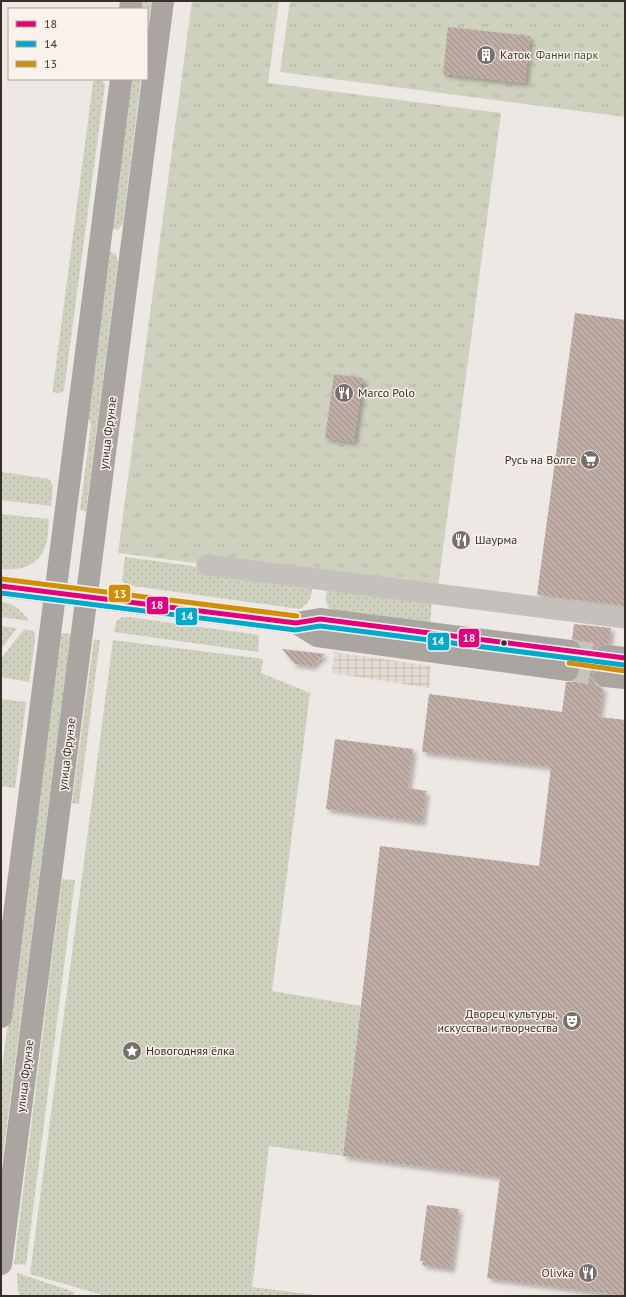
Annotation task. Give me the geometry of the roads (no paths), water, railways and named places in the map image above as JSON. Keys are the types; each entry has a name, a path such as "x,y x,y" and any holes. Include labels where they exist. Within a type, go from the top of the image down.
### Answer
{"main road":[{"name":"улица Фрунзе","path":"1,1264 164,1"},
{"path":"1,1017 121,80"},
{"path":"101,240 132,244"},
{"path":"1,586 296,623 320,618 569,661"}],"street":[{"path":"207,565 625,618"}],"tunnel":[{"path":"570,651 607,656"},
{"path":"568,670 605,676"}],"place":[{"name":"Каток","path":"486,55"},
{"name":"Marco Polo","path":"344,393"},
{"name":"Русь на Волге","path":"590,460"},
{"name":"Шаурма","path":"461,540"},
{"name":"Дворец культуры, искусства и творчества","path":"572,1021"},
{"name":"Новогодняя ёлка","path":"132,1051"},
{"name":"Olivka","path":"588,1273"}],"park label":[{"name":"Фанни парк","path":"567,55"}]}
